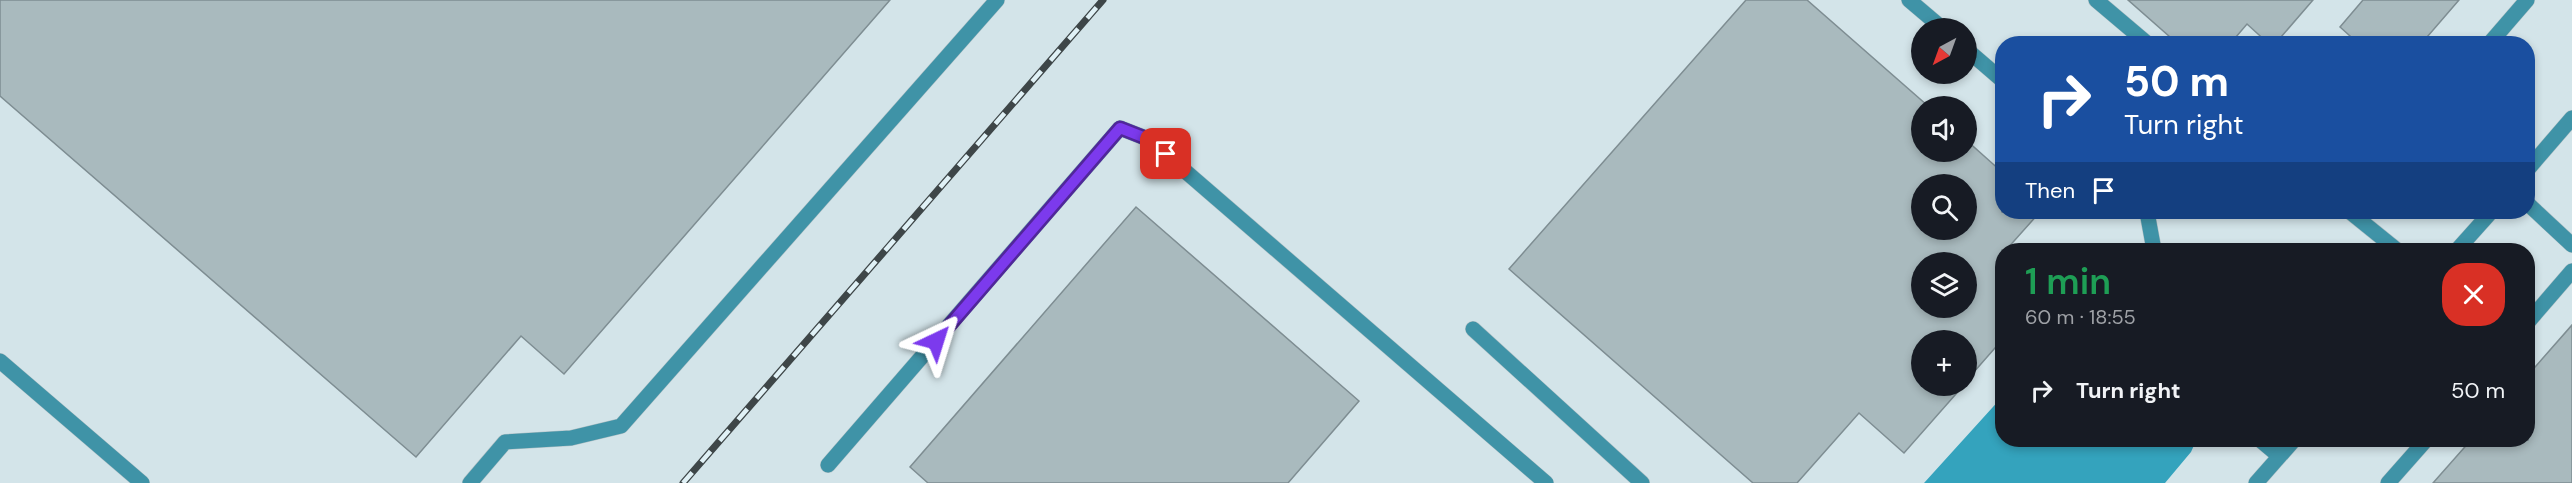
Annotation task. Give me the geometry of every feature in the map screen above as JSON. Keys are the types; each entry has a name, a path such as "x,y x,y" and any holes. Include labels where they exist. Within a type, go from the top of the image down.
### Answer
{"street":[{"path":"470,483 505,442 571,438 621,426 998,0"},
{"path":"1909,0 1930,18"},
{"path":"2096,0 2139,36"},
{"path":"2496,36 2527,0"},
{"path":"1977,58 1995,74"},
{"path":"2535,161 2572,118"},
{"path":"828,465 1120,128 1148,139 1546,483"},
{"path":"2535,211 2572,245"},
{"path":"2148,219 2153,243"},
{"path":"2359,219 2388,243"},
{"path":"2463,243 2485,219"},
{"path":"2535,314 2572,271"},
{"path":"1473,329 1642,483"},
{"path":"0,361 142,483"},
{"path":"2268,447 2279,456"},
{"path":"2256,483 2287,447"},
{"path":"2388,483 2420,447"}],"water":[{"path":"1995,405 1995,447 2193,447 2165,483 1924,483"}],"building":[{"path":"0,0 890,0 564,374 521,336 416,457 0,96"},
{"path":"1746,0 1807,0 1917,96 1911,96 1911,162 1977,162 1977,150 1995,166 1995,219 2034,219 2012,243 1995,243 1995,348 1977,368 1977,330 1911,330 1911,396 1954,396 1904,453 1859,413 1797,483 1753,483 1509,269"},
{"path":"2128,0 2313,0 2282,36 2260,36 2247,24 2237,36 2169,36"},
{"path":"2363,0 2459,0 2428,36 2350,36 2340,27"},
{"path":"1136,207 1359,401 1288,483 928,483 910,467"},
{"path":"2572,325 2572,483 2433,483 2465,447 2535,447 2535,367"}],"railway":[{"path":"683,483 1103,0"}],"route":[{"path":"936,341 1120,128 1148,139 1166,154"}]}
